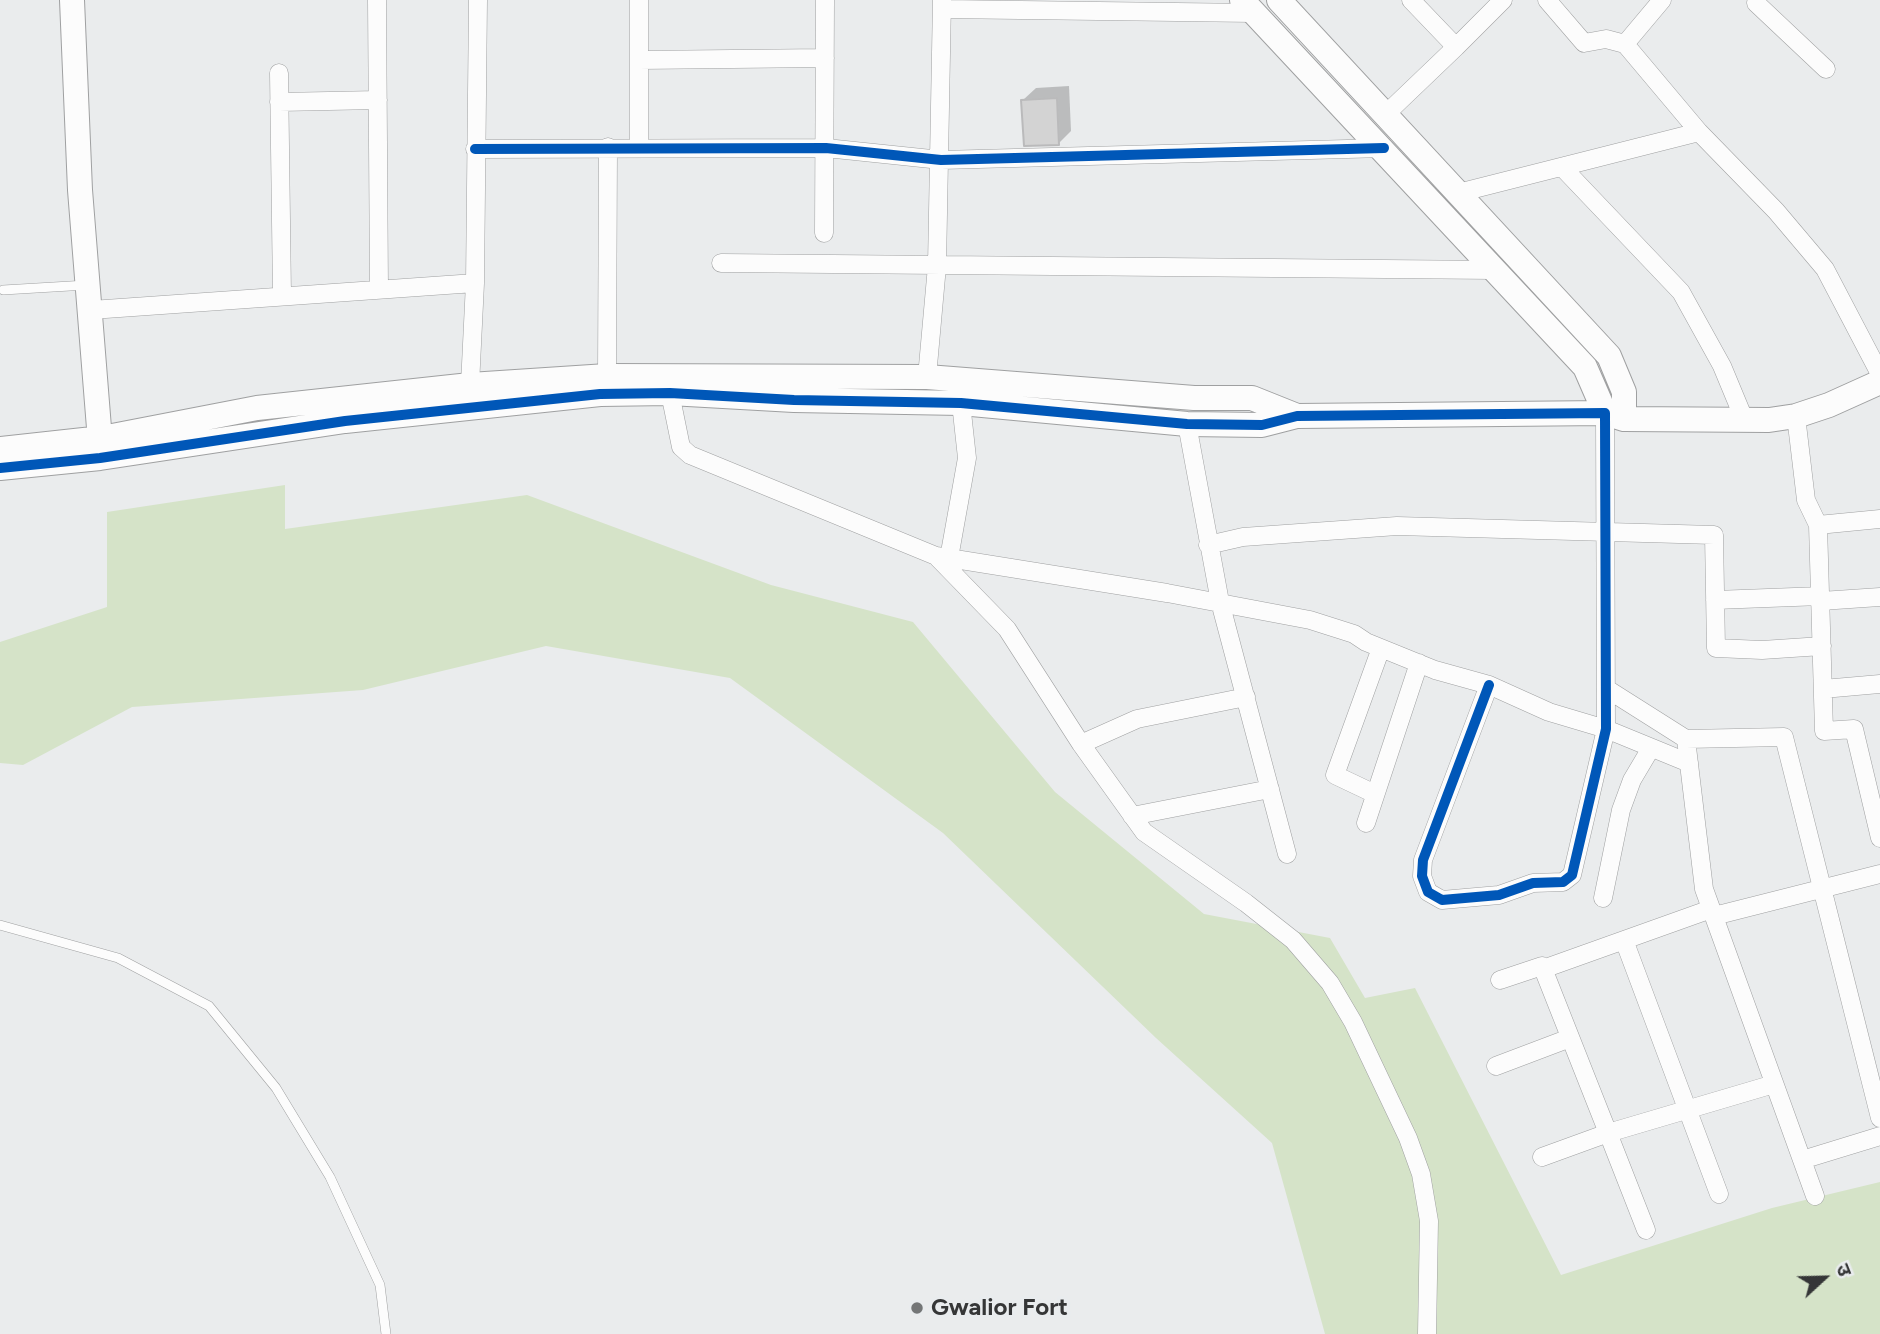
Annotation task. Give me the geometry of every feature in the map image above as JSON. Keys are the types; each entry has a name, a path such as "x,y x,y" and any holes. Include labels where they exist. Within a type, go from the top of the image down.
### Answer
{"street":[{"path":"72,0 80,190 101,448"},
{"path":"377,0 379,288"},
{"path":"470,385 475,283 478,0"},
{"path":"639,0 639,148"},
{"path":"824,233 825,0"},
{"path":"1279,0 1387,113 1609,356 1624,392 1615,416 1608,531 1606,729 1572,875 1563,882 1533,883 1499,895 1442,901 1429,892 1422,876 1423,860 1489,685"},
{"path":"1412,0 1456,47"},
{"path":"1387,113 1503,0"},
{"path":"1547,0 1584,43 1606,39 1625,44 1699,132 1776,211 1825,269 1880,374"},
{"path":"1625,44 1662,0"},
{"path":"1756,1 1825,68"},
{"path":"927,377 937,266 942,5 1248,6 1585,367 1615,416"},
{"path":"639,60 825,58"},
{"path":"279,73 282,295"},
{"path":"279,102 378,100"},
{"path":"1458,193 1699,132"},
{"path":"607,376 608,147"},
{"path":"475,149 826,148 941,160 1384,149"},
{"path":"1562,167 1681,292 1722,366 1744,419"},
{"path":"720,264 1495,270"},
{"path":"91,310 475,283"},
{"path":"0,468 101,448 257,408 470,385 607,376 927,377 1194,398 1252,398 1297,416"},
{"path":"0,449 101,448 600,394 670,393 794,400 961,403 1187,424 1262,425 1297,416 1615,416 1744,419 1796,416 1880,383"},
{"path":"670,393 681,447 690,455 942,557 1310,620 1353,634 1419,663 1489,685 1549,712 1606,729 1689,764"},
{"path":"942,557 967,458 961,403"},
{"path":"1796,416 1806,500 1818,525 1824,732 1854,729 1880,838"},
{"path":"1187,424 1220,603 1287,854"},
{"path":"1818,525 1880,519"},
{"path":"1208,545 1243,537 1397,526 1714,535 1716,648 1762,650 1822,646"},
{"path":"942,557 1007,629 1082,744 1144,832 1246,903 1293,940 1330,983 1353,1022 1397,1114 1421,1174 1429,1221 1427,1334"},
{"path":"1715,600 1880,597"},
{"path":"1376,794 1335,775 1381,648"},
{"path":"1366,823 1419,663"},
{"path":"1824,689 1880,684"},
{"path":"1607,689 1686,739 1784,737 1820,889 1880,1118"},
{"path":"1082,744 1138,719 1246,697"},
{"path":"1686,739 1704,889 1815,1196"},
{"path":"1603,898 1621,810 1632,780 1651,748"},
{"path":"1132,816 1270,789"},
{"path":"1543,969 1624,940 1713,913 1880,874"},
{"path":"1624,940 1719,1194"},
{"path":"1500,980 1542,966 1646,1230"},
{"path":"1496,1066 1570,1038"},
{"path":"1542,1157 1608,1133 1774,1084"},
{"path":"1802,1160 1880,1136"}],"lane":[{"path":"3,290 89,285"},
{"path":"0,925 118,958 209,1006 275,1088 330,1177 380,1285 386,1334"}],"green space":[{"path":"285,485 285,529 527,495 771,585 913,622 1055,792 1204,914 1330,938 1365,998 1415,988 1561,1275 1772,1208 1880,1182 1880,1334 1325,1334 1272,1143 1156,1038 943,833 730,678 546,646 363,690 132,707 23,765 0,763 0,642 107,607 107,512"}],"building":[{"path":"1057,98 1059,145 1024,146 1021,100"}],"cycle path":[{"path":"475,149 826,148 941,160 1384,148"},
{"path":"0,468 100,458 345,421 600,394 670,393 794,400 961,403 1187,424 1262,425 1297,416 1605,413 1606,729 1572,875 1563,882 1533,883 1499,895 1442,900 1428,892 1422,876 1423,860 1489,685"}],"place":[{"name":"Gwalior Fort","path":"917,1308"}]}
